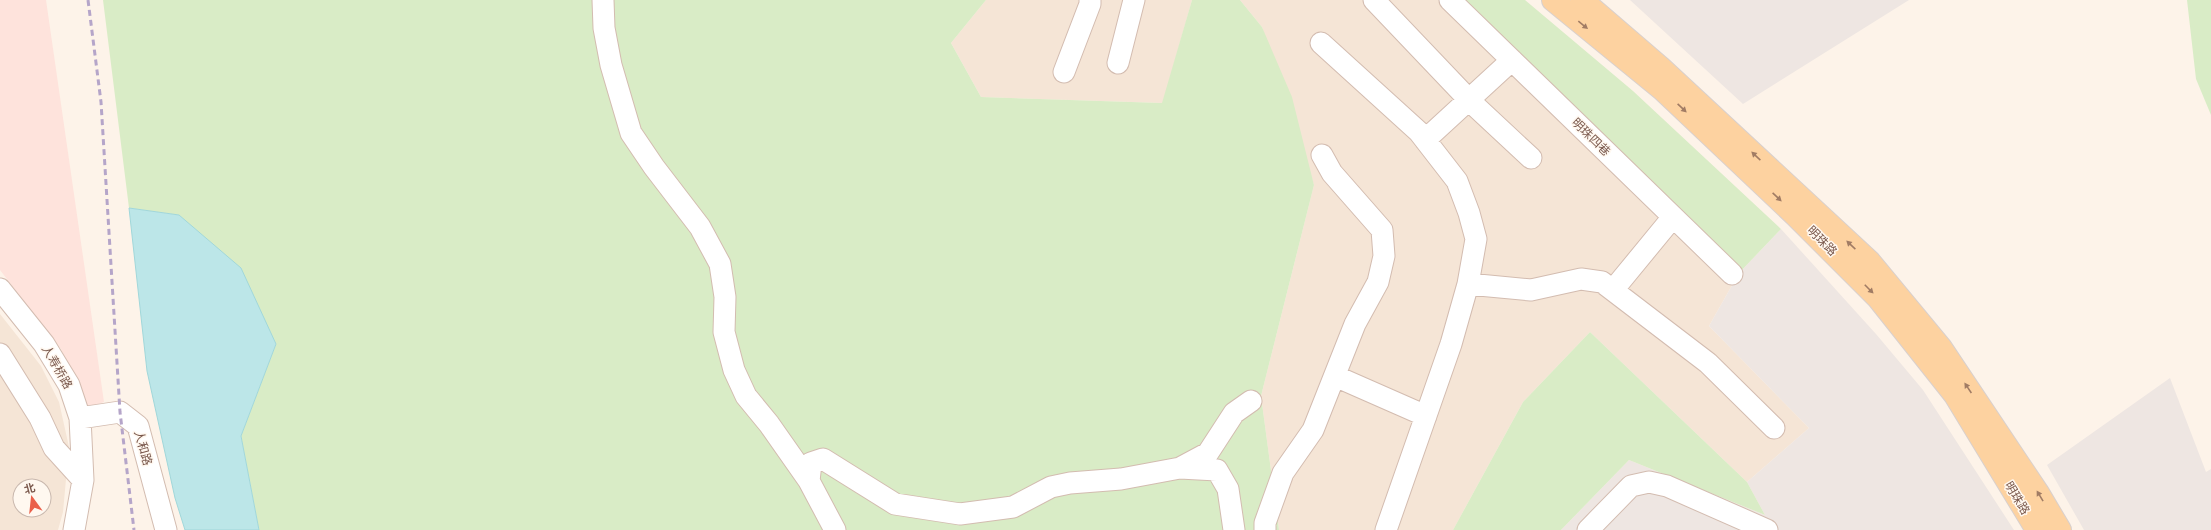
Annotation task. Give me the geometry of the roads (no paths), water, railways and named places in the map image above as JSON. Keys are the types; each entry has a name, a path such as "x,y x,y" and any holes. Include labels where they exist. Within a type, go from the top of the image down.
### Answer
{"main road":[{"name":"明珠路","path":"1553,0 1663,90 1795,215 1878,298 1954,395 2037,530"},
{"name":"明珠路","path":"1582,0 1660,67 1868,261 1941,348 2038,493 2060,530"}],"street":[{"path":"603,0 604,28 611,65 631,133 700,227 720,264 725,297 724,332 734,370 746,396 770,424 809,481 835,530"},
{"path":"1064,72 1090,4 1090,0"},
{"path":"1118,63 1134,0"},
{"path":"1374,0 1469,100 1531,158"},
{"name":"明珠四巷","path":"1450,0 1732,274"},
{"path":"1321,43 1419,132 1457,181 1469,213 1476,239 1468,284 1451,344 1386,530"},
{"path":"1425,140 1512,60"},
{"path":"1265,530 1265,523 1283,473 1313,430 1336,376 1355,324 1378,282 1384,256 1382,230 1332,173 1322,155"},
{"path":"1613,290 1673,217"},
{"path":"1468,284 1531,290 1581,279 1602,282 1708,363 1774,428"},
{"name":"人寿桥路","path":"0,289 44,344 69,385 80,418 83,480 76,529"},
{"path":"0,354 40,418 54,448 83,480"},
{"path":"1336,376 1426,416"},
{"path":"1180,468 1208,453 1234,413 1251,401"},
{"name":"人和路","path":"80,418 120,412 138,426 166,530"},
{"path":"809,481 811,463 823,459 895,504 960,514 1013,507 1050,488 1070,483 1121,479 1180,468 1217,470 1228,489 1234,530"},
{"path":"1588,530 1631,486 1650,482 1668,486 1766,530"}],"water":[{"path":"129,208 179,215 241,268 276,344 241,436 259,530 185,530 175,498 147,371"}],"railway":[{"path":"88,0 101,102 120,412 134,530"}]}
